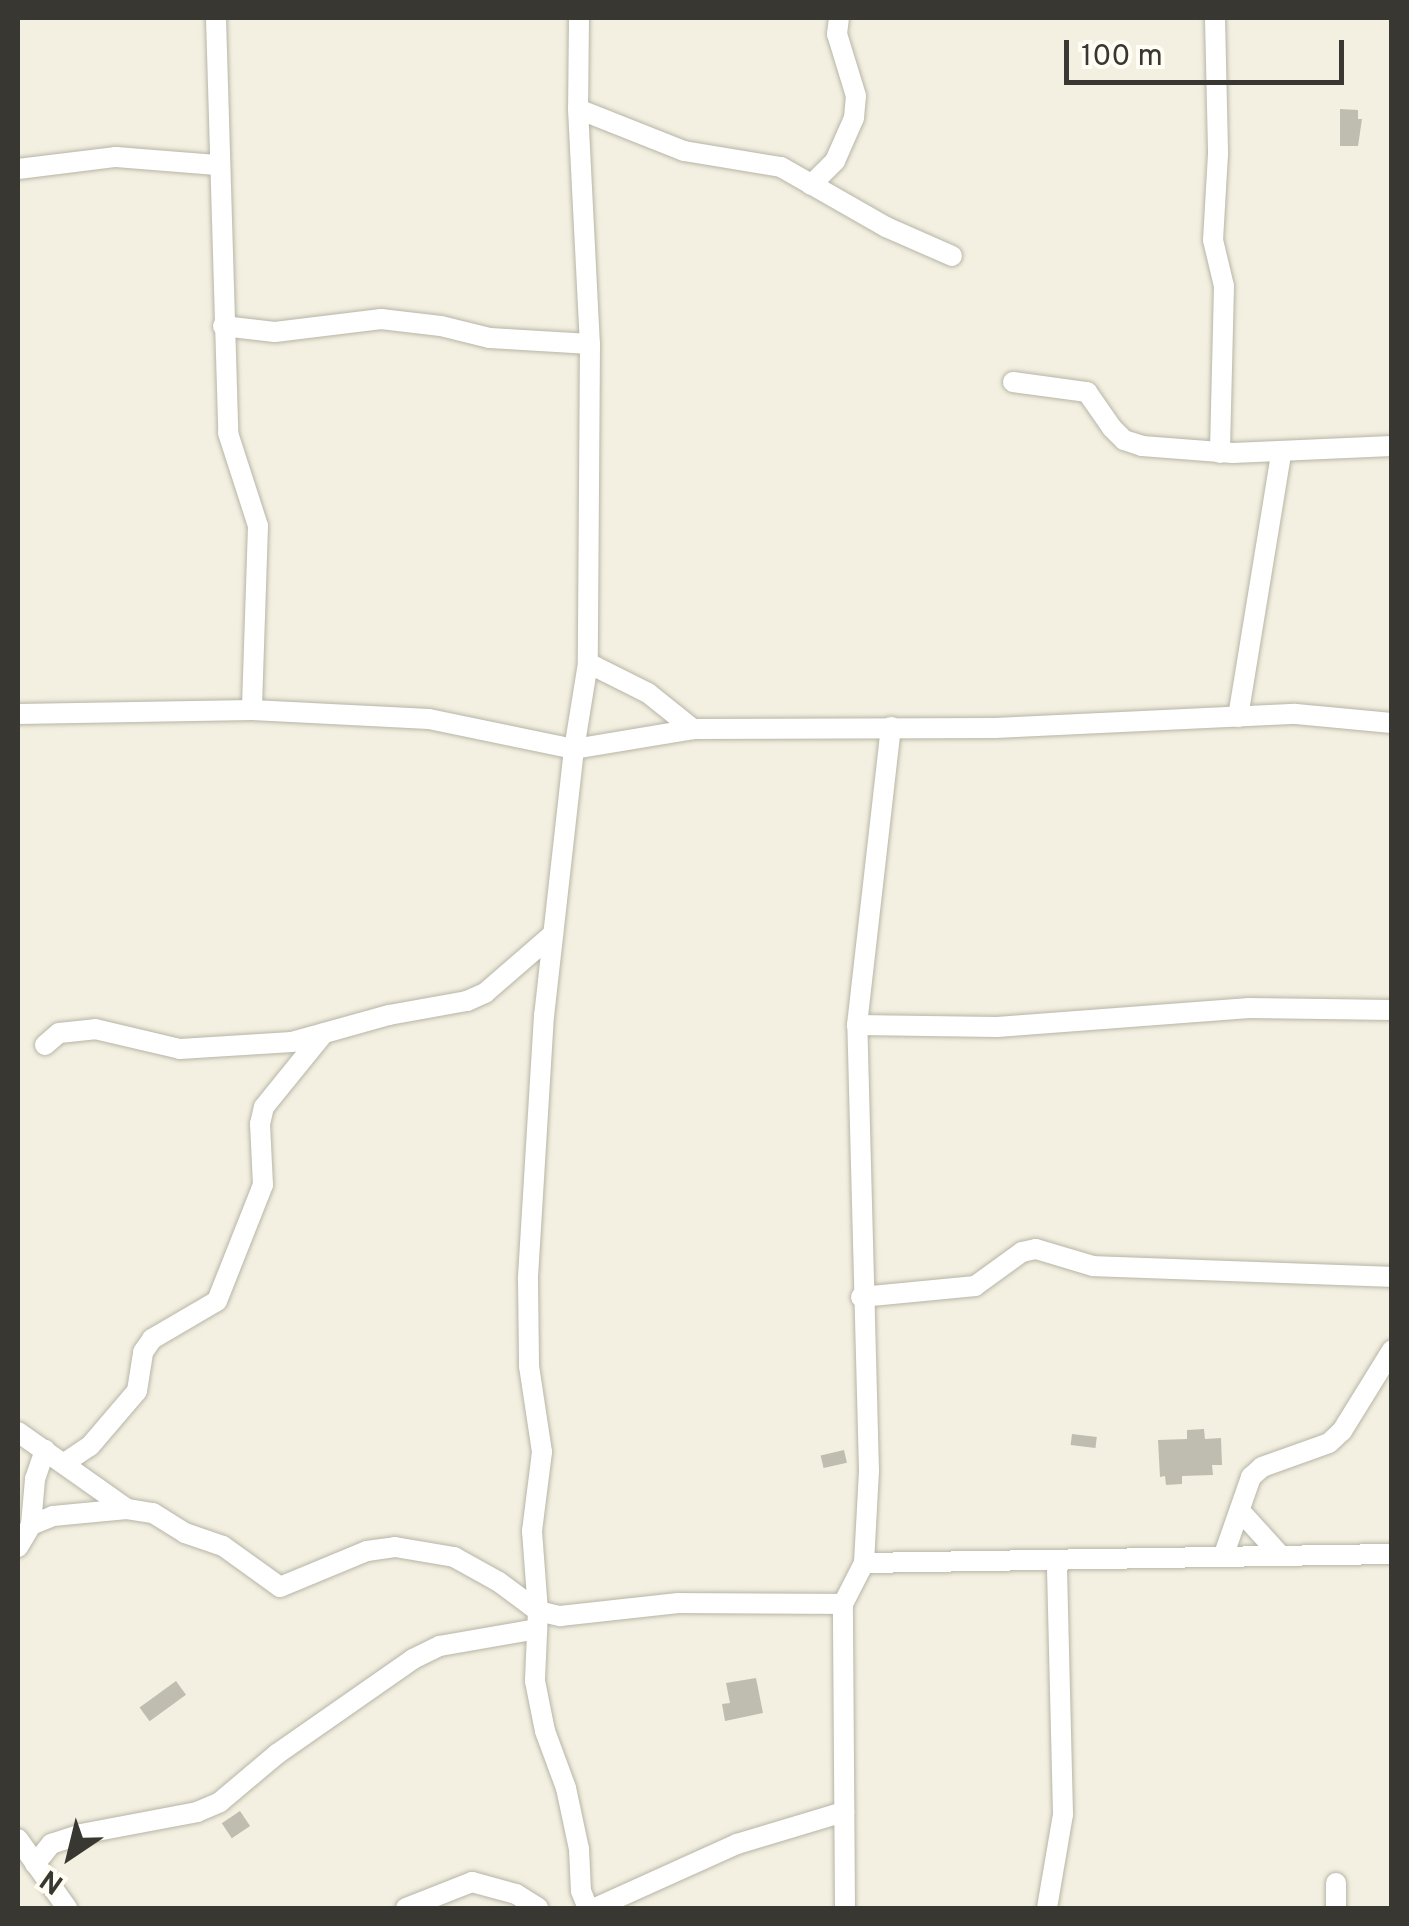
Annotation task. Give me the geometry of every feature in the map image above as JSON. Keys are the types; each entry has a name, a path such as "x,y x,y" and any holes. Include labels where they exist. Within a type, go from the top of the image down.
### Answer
{"street":[{"path":"216,18 217,165 228,433 258,526 252,710"},
{"path":"580,18 578,109 590,344 588,663 553,934 532,1169 528,1366 542,1452 532,1531 537,1620 534,1680 545,1730 566,1788 579,1849 581,1891 591,1908 736,1844 844,1812"},
{"path":"811,185 840,152 856,106 837,34 839,18"},
{"path":"1215,18 1218,154 1213,240 1224,286 1220,452"},
{"path":"578,109 684,151 782,167 886,227 952,256"},
{"path":"18,168 116,157 217,165"},
{"path":"223,326 275,332 382,319 441,326 490,338 590,344"},
{"path":"1013,382 1088,392 1112,428 1132,444 1281,453 1392,446"},
{"path":"1238,717 1281,453"},
{"path":"588,663 648,694 693,730"},
{"path":"18,732 25,714 252,710 429,718 574,748 693,730 1013,728 1296,714 1392,723"},
{"path":"845,1908 844,1604 864,1563 870,1471 861,1297 857,1025 892,727"},
{"path":"44,1045 59,1033 95,1029 180,1049 292,1042 467,1001 485,992 553,934"},
{"path":"857,1025 997,1027 1249,1008 1392,1010"},
{"path":"66,1462 90,1446 138,1391 143,1352 152,1339 217,1301 263,1185 260,1124 264,1107 326,1032"},
{"path":"861,1297 975,1286 1022,1252 1036,1249 1093,1266 1392,1277"},
{"path":"1223,1557 1251,1477 1262,1467 1329,1444 1342,1431 1392,1350"},
{"path":"18,1432 66,1462 126,1509"},
{"path":"18,1547 31,1525 35,1479 45,1450"},
{"path":"31,1525 82,1510 153,1513 208,1544 223,1546 280,1587 367,1551 395,1547 454,1557 498,1582 537,1620"},
{"path":"1240,1512 1282,1556"},
{"path":"864,1563 1392,1554"},
{"path":"1047,1908 1063,1814 1056,1560"},
{"path":"18,1840 51,1844 111,1826 198,1812 220,1802 250,1774 413,1659 440,1646 537,1620 678,1603 844,1604"},
{"path":"18,1840 67,1908"},
{"path":"35,1864 51,1844"},
{"path":"406,1908 472,1882 516,1894 538,1908"},
{"path":"1336,1883 1336,1908"}],"building":[{"path":"1340,109 1358,110 1358,119 1362,119 1358,146 1340,146"},
{"path":"1204,1429 1205,1439 1221,1438 1222,1465 1212,1465 1213,1475 1182,1476 1182,1484 1166,1485 1165,1476 1160,1477 1158,1440 1187,1439 1187,1430"},
{"path":"1072,1434 1097,1437 1095,1448 1071,1445"},
{"path":"844,1450 847,1463 824,1468 821,1455"},
{"path":"756,1678 763,1713 725,1721 722,1704 730,1703 726,1683"},
{"path":"176,1681 186,1695 150,1721 140,1707"},
{"path":"240,1811 250,1826 232,1838 222,1823"}]}
